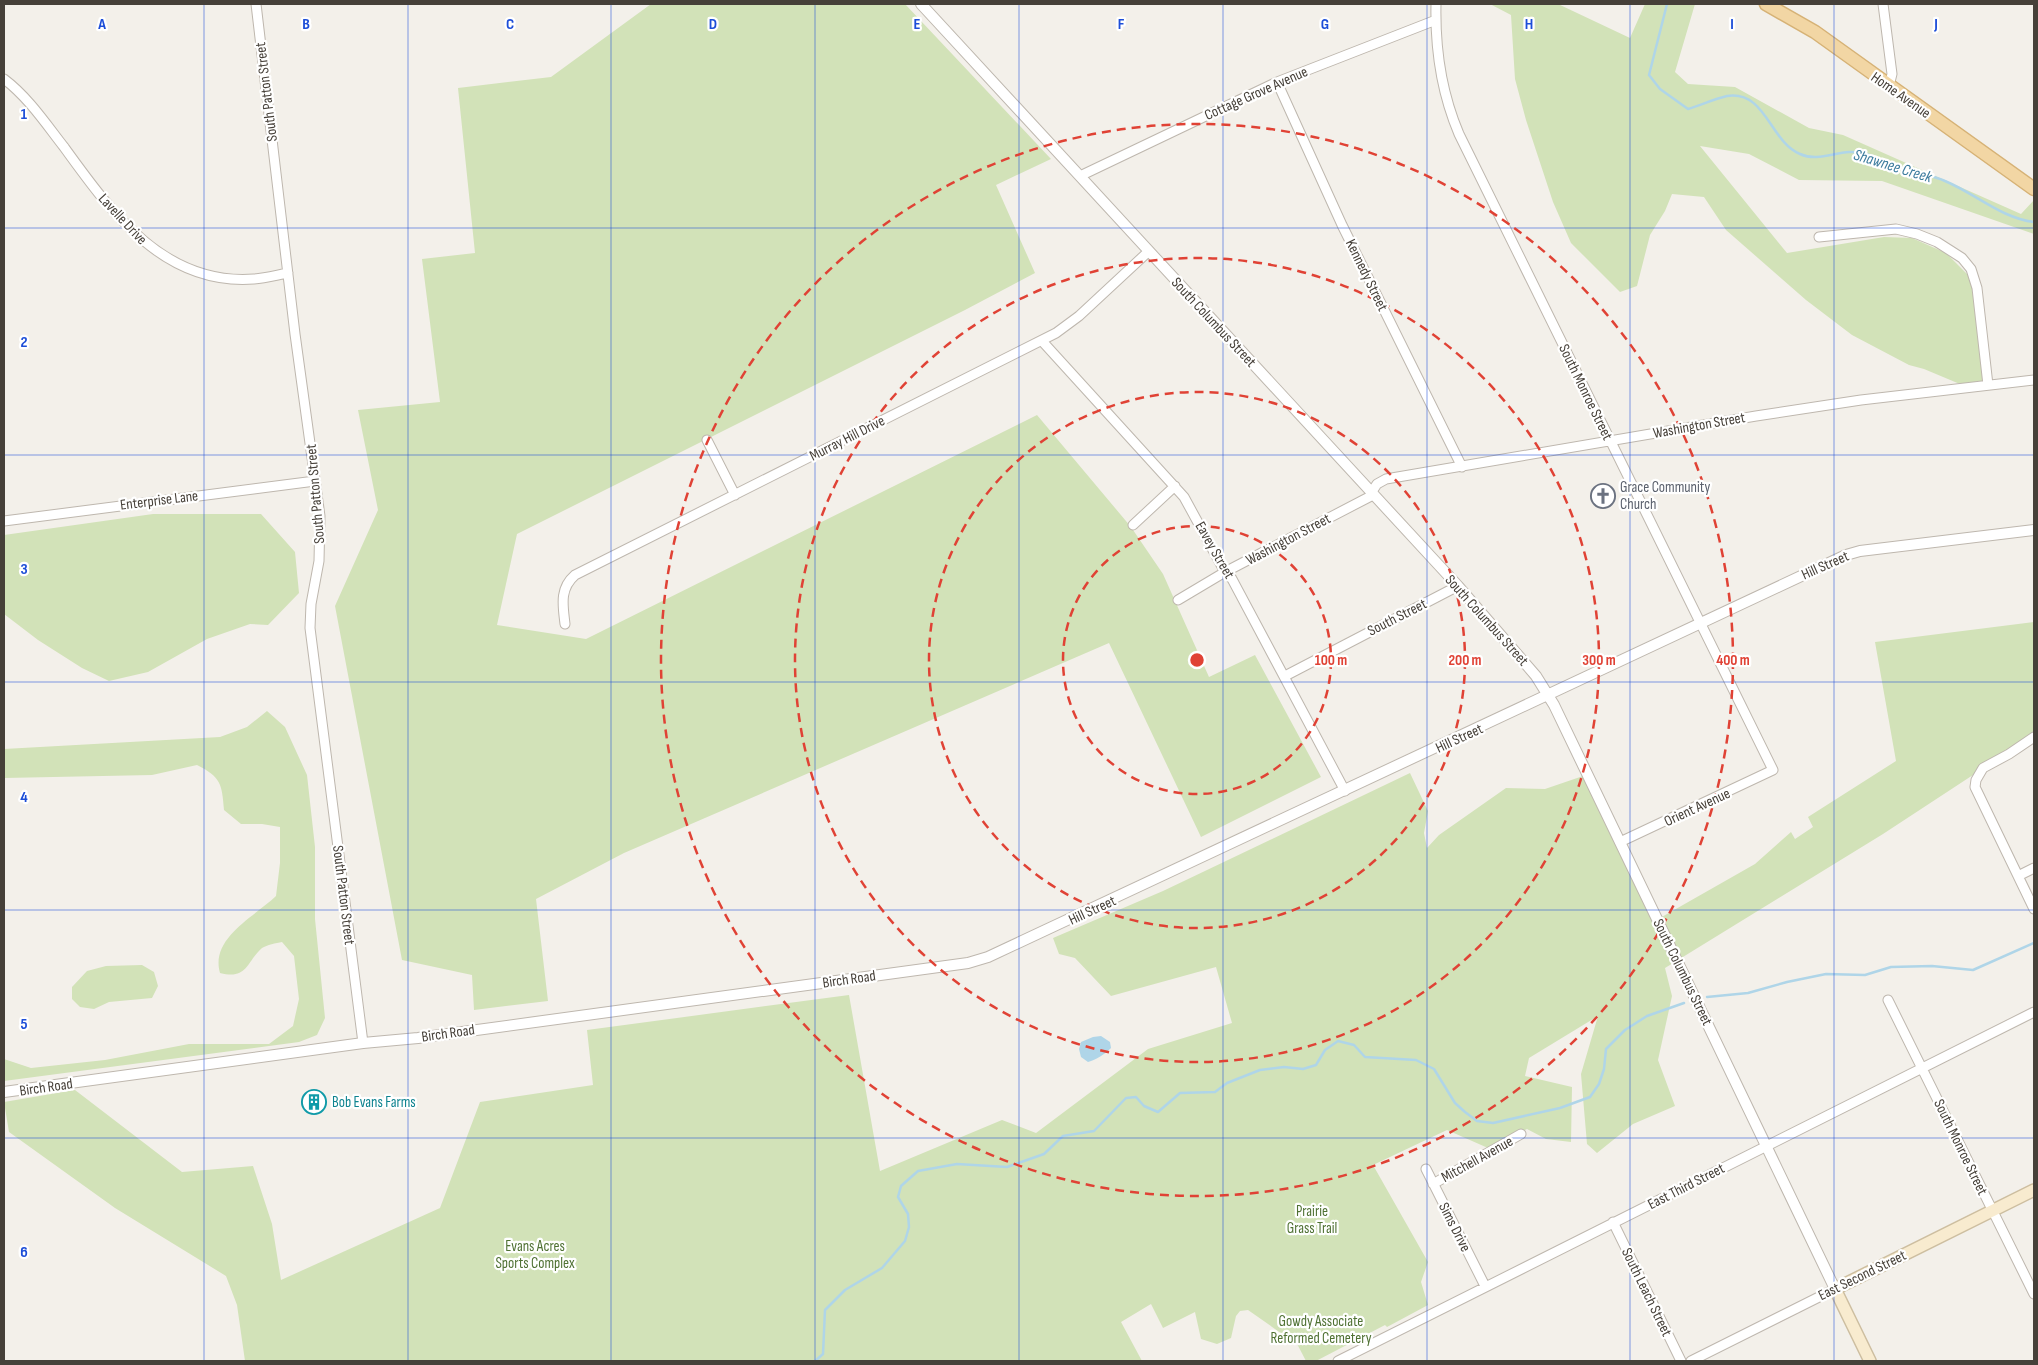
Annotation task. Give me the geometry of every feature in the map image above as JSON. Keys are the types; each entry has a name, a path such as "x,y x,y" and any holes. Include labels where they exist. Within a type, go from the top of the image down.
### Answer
{"main road":[{"name":"Home Avenue","path":"1766,4 1815,32 2033,186"},
{"name":"East Second Street","path":"1835,1289 2034,1190"},
{"name":"South Columbus Street","path":"1835,1289 1870,1361"}],"street":[{"name":"South Patton Street","path":"256,4 288,273 320,516 321,539 311,604 311,636 362,1043"},
{"name":"South Columbus Street","path":"921,4 1458,586 1531,670 1548,695 1835,1289"},
{"name":"South Monroe Street","path":"1436,4 1441,80 1456,128 1773,770"},
{"path":"1884,4 1892,74 1889,86"},
{"name":"Cottage Grove Avenue","path":"1080,176 1277,82 1436,20"},
{"name":"Lavelle Drive","path":"4,79 45,122 119,219 155,252 179,264 214,276 254,279 288,273"},
{"name":"Kennedy Street","path":"1277,82 1342,224 1462,467"},
{"path":"1819,238 1896,230 1917,234 1937,242 1962,258 1972,269 1977,288 1988,386"},
{"name":"Murray Hill Drive","path":"565,624 563,594 567,584 575,575 1042,341 1079,316 1149,251"},
{"name":"Eavey Street","path":"1042,341 1175,486 1194,513 1225,572 1232,579 1285,676 1345,791"},
{"name":"Washington Street","path":"1178,600 1225,572 1372,494 1377,484 1386,479 1610,440 1843,403 2034,380"},
{"path":"707,440 735,495"},
{"name":"Enterprise Lane","path":"4,521 315,481"},
{"path":"1133,525 1175,486"},
{"name":"Hill Street","path":"891,973 968,963 1001,953 1853,552 2034,530"},
{"name":"South Street","path":"1285,676 1458,586"},
{"path":"2034,736 2009,754 1983,768 1976,780 1976,790 2034,909"},
{"name":"Orient Avenue","path":"1620,842 1773,770"},
{"path":"2018,876 2034,868"},
{"name":"Birch Road","path":"4,1092 362,1043 418,1038 891,973"},
{"name":"South Monroe Street","path":"1888,1000 2034,1294"},
{"name":"East Third Street","path":"1338,1361 2034,1012"},
{"name":"Mitchell Avenue","path":"1433,1184 1521,1134"},
{"name":"Sims Drive","path":"1426,1169 1485,1286"},
{"name":"South Leach Street","path":"1613,1222 1681,1361"},
{"name":"East Second Street","path":"1691,1361 1835,1289"}],"green space":[{"path":"651,4 905,4 1051,159 996,185 1035,273 965,310 517,534 497,625 586,639 1037,415 1131,527 1163,574 1209,677 1255,655 1321,777 1201,837 1109,643 624,853 536,899 548,1001 474,1010 472,975 402,960 335,606 378,510 358,410 440,402 422,259 475,253 458,88 551,77"},
{"path":"1490,4 1558,4 1630,38 1645,4 1695,4 1675,72 1688,84 1735,87 1809,128 1843,135 2021,214 2034,200 2034,234 1882,181 1799,180 1749,154 1700,146 1787,253 1884,237 1912,238 1946,253 1972,279 1982,371 1991,373 1992,385 1967,387 1924,369 1909,365 1852,335 1806,300 1726,230 1704,197 1672,194 1665,211 1650,235 1637,286 1620,292 1571,243 1553,202 1526,120 1515,79 1511,15"},
{"path":"153,514 261,514 295,552 299,593 268,625 250,624 207,639 148,672 109,681 82,668 38,640 4,614 4,535"},
{"path":"2034,622 2034,735 1883,834 1665,968 1672,996 1658,1060 1675,1106 1633,1124 1597,1153 1587,1144 1581,1074 1598,1016 1529,1058 1525,1076 1572,1087 1571,1142 1546,1139 1527,1129 1488,1148 1447,1130 1373,1165 1428,1262 1421,1282 1428,1305 1316,1361 1306,1361 1294,1338 1285,1336 1248,1310 1240,1311 1236,1316 1231,1338 1217,1344 1201,1339 1195,1312 1163,1328 1151,1304 1121,1322 1142,1361 245,1361 237,1305 226,1276 115,1208 9,1132 4,1102 75,1090 182,1172 253,1166 272,1224 281,1280 440,1208 480,1102 593,1085 587,1030 849,995 880,1171 1002,1120 1036,1133 1148,1049 1232,1023 1216,967 1111,996 1075,958 1059,954 1053,938 1163,891 1410,773 1428,811 1424,833 1427,848 1439,835 1506,788 1545,789 1583,776 1653,922 1755,864 1791,832 1795,839 1813,827 1808,817 1896,761 1875,642"},
{"path":"267,711 285,727 307,775 315,847 315,919 325,1018 317,1035 299,1042 4,1081 4,1059 31,1068 105,1060 189,1044 269,1044 293,1026 299,999 294,956 282,942 262,948 246,968 236,974 220,973 219,961 221,949 236,929 276,896 280,863 280,827 262,824 241,824 224,810 219,782 211,773 197,765 152,775 4,778 4,749 220,737 247,727"},
{"path":"142,965 154,972 158,986 152,998 109,1002 94,1009 80,1007 72,999 72,987 87,971 106,966"}],"water":[{"path":"1101,1036 1110,1042 1111,1048 1088,1062 1081,1057 1079,1049 1081,1042"}],"waterway":[{"name":"Shawnee Creek","path":"1667,4 1649,75 1660,89 1688,109 1727,96 1740,96 1751,101 1767,118 1781,139 1800,154 1808,157 1849,152 1866,154 1941,179 2000,211 2022,220 2034,222"},
{"path":"1707,997 1748,993 1826,974 1865,975 1891,967 1932,966 1973,970 2034,943"},
{"path":"815,1361 823,1354 825,1310 845,1290 882,1268 905,1241 909,1227 908,1214 898,1197 901,1186 918,1171 957,1164 1007,1167 1044,1154 1063,1136 1094,1131 1126,1098 1136,1097 1144,1106 1158,1112 1180,1093 1215,1092 1227,1083 1260,1070 1284,1067 1303,1069 1316,1065 1325,1050 1338,1041 1354,1045 1365,1057 1416,1060 1434,1069 1455,1103 1477,1121 1493,1123 1560,1108 1590,1097 1599,1084 1604,1069 1606,1049 1625,1030 1647,1016 1684,1003"}],"place":[{"name":"Grace Community Church","path":"1603,496"},
{"name":"Bob Evans Farms","path":"314,1102"}],"park label":[{"name":"Prairie Grass Trail","path":"1312,1220"},
{"name":"Evans Acres Sports Complex","path":"535,1254"},
{"name":"Gowdy Associate Reformed Cemetery","path":"1321,1330"}]}
